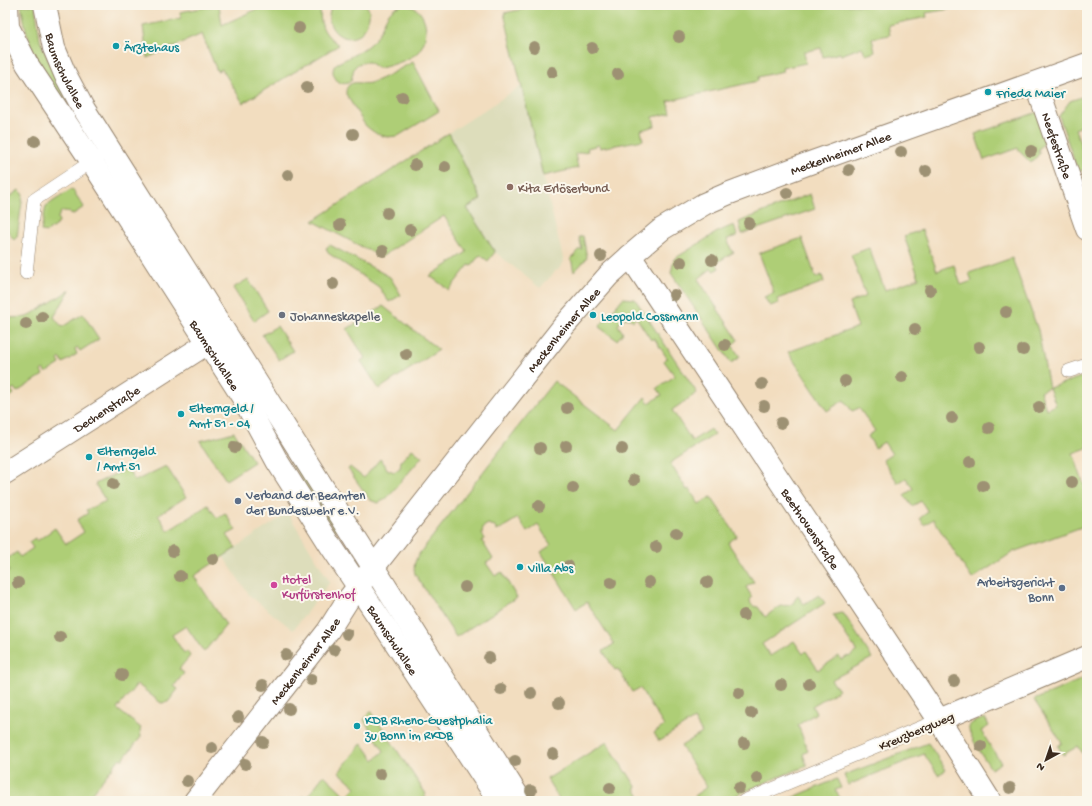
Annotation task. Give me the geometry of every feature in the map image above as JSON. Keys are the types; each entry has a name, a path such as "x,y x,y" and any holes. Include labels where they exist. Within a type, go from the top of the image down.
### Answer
{"street":[{"name":"Baumschulallee","path":"7,5 6,26 27,64 101,156 216,337 374,568 521,801"},
{"name":"Baumschulallee","path":"46,5 54,48 65,74 82,106 101,156"},
{"name":"Meckenheimer Allee","path":"195,801 319,643 347,601 562,328 609,275 662,229 704,204 722,196 1087,64"},
{"name":"Neefestraße","path":"1036,83 1087,229"},
{"name":"Beethovenstraße","path":"630,256 939,720 990,801"},
{"name":"Baumschulallee","path":"216,337 242,396 277,461 499,801"},
{"name":"Dechenstraße","path":"5,473 216,337"},
{"name":"Kreuzbergweg","path":"939,720 1087,657"}],"lane":[{"path":"26,273 34,200 101,156"},
{"path":"1069,371 1087,365"},
{"name":"Kreuzbergweg","path":"744,801 939,720"}],"shaded area":[{"name":"Kita Erlöserbund","path":"521,86 564,262 540,288 495,252 467,208 481,199 449,133"},
{"path":"288,513 330,582 293,630 249,595 223,556"}],"green space":[{"path":"21,5 35,5 40,40 49,61 98,142 89,147 37,63 26,30"},
{"path":"219,5 222,25 266,5 321,5 320,18 323,28 329,37 339,45 243,103 222,69 217,71 202,34 147,58 143,26 181,18 180,12"},
{"path":"332,5 366,5 369,14 368,20 363,30 357,36 349,38 341,36 335,31 330,24 329,15"},
{"path":"401,5 410,6 417,10 422,16 426,31 425,40 421,48 416,54 408,59 381,68 377,68 369,62 360,63 356,65 350,82 344,84 339,83 333,72 336,64 367,47 380,32 385,19 390,12 394,8"},
{"path":"523,5 950,5 950,9 926,13 927,17 888,25 890,35 872,38 875,52 866,55 862,47 841,55 840,53 823,57 821,48 804,52 806,63 782,68 783,71 758,77 758,81 668,101 671,113 653,117 655,126 641,130 643,140 600,148 599,145 587,148 588,151 575,154 578,168 543,176 504,13 524,9"},
{"path":"413,62 439,111 398,136 387,137 377,134 365,125 346,94 347,87 354,83 370,83 376,81"},
{"path":"1087,95 1087,124 1075,129 1087,161 1087,169 1078,172 1059,116 1070,101"},
{"path":"1038,112 1047,139 1038,150 1040,153 1031,163 1018,148 984,160 975,134"},
{"path":"449,133 481,199 467,208 495,252 488,261 480,255 471,266 469,265 449,290 430,276 467,252 444,216 381,257 313,221"},
{"path":"72,189 84,207 72,215 67,211 61,212 58,217 59,223 47,232 41,231 46,206"},
{"path":"19,190 23,195 17,237 14,240 5,227 5,200"},
{"path":"810,194 815,209 742,234 739,222"},
{"path":"734,225 737,236 727,239 732,252 734,252 716,263 719,268 714,271 711,269 698,279 738,340 732,345 740,357 731,363 671,273 674,259 719,231"},
{"path":"922,230 937,271 954,265 961,285 972,281 969,273 1012,258 1038,330 1049,388 1087,375 1087,448 1073,453 1084,485 1087,485 1087,525 1013,552 972,579 933,519 924,525 920,518 928,512 921,501 912,506 904,495 913,489 906,478 898,483 883,460 892,454 884,442 875,448 868,436 875,431 859,408 852,411 844,400 827,411 788,352 858,327 849,303 866,296 851,255 869,248 885,290 919,278 904,236","holes":["1049,388 1056,405 1046,409 1040,391"]},
{"path":"583,236 587,258 574,272 571,258 578,250 582,249 579,237"},
{"path":"802,238 816,278 822,275 824,282 777,299 779,303 770,306 764,297 774,293 759,253"},
{"path":"330,245 390,277 401,295 389,302 379,287 328,253 326,248"},
{"path":"248,279 268,311 254,321 233,288"},
{"path":"70,290 54,317 62,327 83,314 99,339 80,351 77,347 75,349 77,354 63,363 60,358 58,360 60,364 46,373 43,369 41,371 43,375 17,392 14,388 11,390 14,394 5,400 5,318 27,317"},
{"path":"623,298 635,299 697,393 672,410 692,441 710,429 714,435 670,463 687,490 689,489 699,504 711,497 737,536 728,543 754,582 746,587 752,597 750,601 751,604 758,607 765,617 780,607 792,604 798,596 804,604 819,595 825,603 762,644 770,656 794,641 803,654 806,651 818,670 839,656 841,660 848,656 849,657 857,651 833,615 841,613 844,614 872,658 831,680 839,690 812,706 816,713 798,725 808,751 803,754 807,766 723,801 699,801 695,795 707,787 681,746 702,733 694,719 659,741 654,733 664,726 640,688 632,692 618,669 615,670 603,651 614,644 587,602 576,609 541,552 551,545 538,525 527,532 518,518 497,531 494,526 488,524 483,527 482,534 485,539 482,541 493,559 486,563 495,576 502,572 517,598 456,637 415,574 415,563 419,554 554,381 618,430 645,397 649,403 662,395 657,388 675,376 664,361 667,358 654,338 651,340 636,317 633,321 631,319 623,318 618,325 623,333 617,340 599,327"},
{"path":"383,306 439,350 379,389 361,361 365,358 347,329"},
{"path":"277,326 293,351 279,360 262,335"},
{"path":"237,360 340,526 335,531 229,365"},
{"path":"234,432 254,462 226,480 200,441"},
{"path":"412,449 422,457 386,499 378,503 370,500 348,469 350,467 364,478 380,459 387,469 394,472 400,468 401,461"},
{"path":"166,466 186,497 158,515 168,531 208,505 217,518 225,513 236,530 227,535 236,548 194,576 226,625 204,652 186,626 172,635 184,653 187,651 190,656 179,669 184,673 174,686 178,689 168,702 161,703 137,684 117,709 141,728 141,737 122,760 120,758 86,801 5,801 5,573 9,571 5,560 17,552 20,557 33,548 29,542 35,538 37,541 55,528 66,544 84,532 77,520 88,513 86,510 106,501 95,484 127,468 135,481"},
{"path":"1087,677 1087,760 1078,746 1063,755 1058,746 1062,743 1034,700"},
{"path":"371,711 426,794 424,796 427,801 299,801 303,796 306,798 324,775 347,797 356,787 339,772 362,743 374,760 384,751 364,720"},
{"path":"985,718 989,726 981,731 1001,763 991,769 969,731 971,724"},
{"path":"607,742 637,788 635,789 643,801 560,801 547,779"},
{"path":"928,743 946,770 938,775 924,754 848,785 844,775"},
{"path":"837,779 841,788 835,790 842,801 784,801"}],"place":[{"name":"Ärztehaus","path":"116,46"},
{"name":"Frieda Maier","path":"988,92"},
{"name":"Kita Erlöserbund","path":"510,187"},
{"name":"Johanneskapelle","path":"282,315"},
{"name":"Leopold Cossmann","path":"593,315"},
{"name":"Elterngeld / Amt 51 - 04","path":"181,414"},
{"name":"Elterngeld / Amt 51","path":"89,457"},
{"name":"Verband der Beamten der Bundeswehr e.V.","path":"238,501"},
{"name":"Villa Abs","path":"520,567"},
{"name":"Hotel Kurfürstenhof","path":"274,585"},
{"name":"Arbeitsgericht Bonn","path":"1062,588"},
{"name":"KDB Rheno-Guestphalia zu Bonn im RKDB","path":"357,726"}]}
